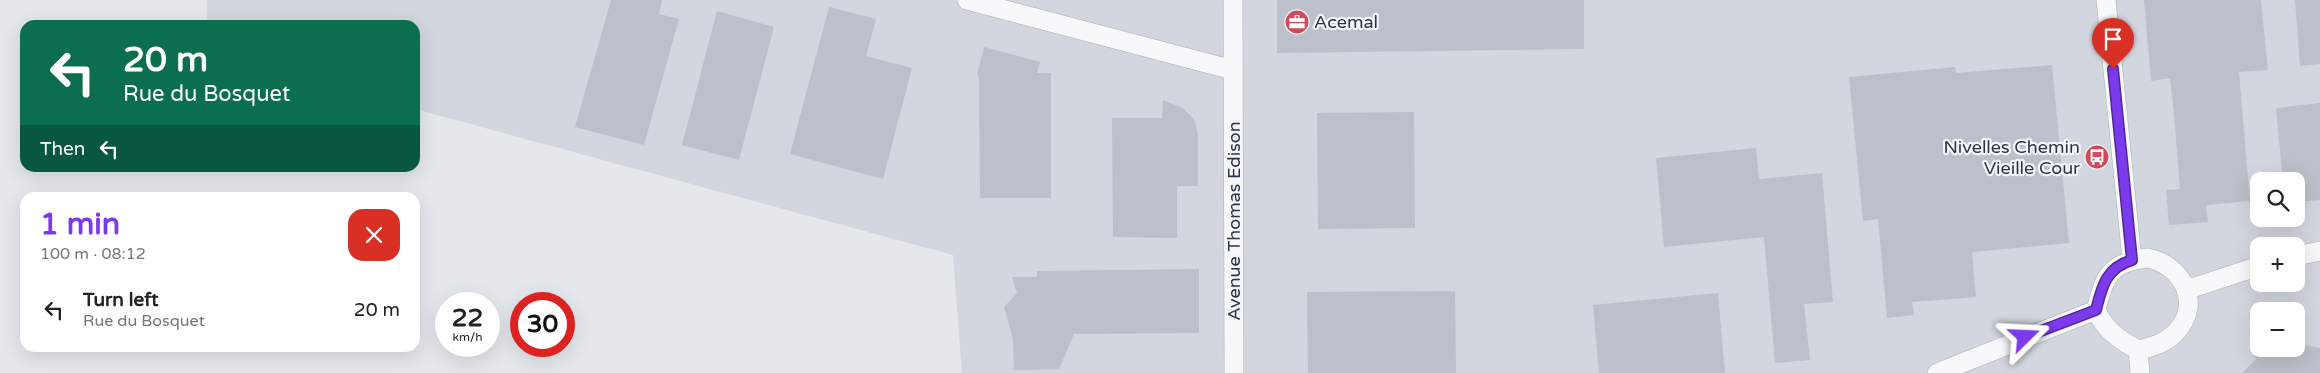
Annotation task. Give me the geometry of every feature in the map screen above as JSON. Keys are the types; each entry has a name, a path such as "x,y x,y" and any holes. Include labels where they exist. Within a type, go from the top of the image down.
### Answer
{"street":[{"path":"967,0 1233,70"},
{"name":"Avenue Thomas Edison","path":"1233,0 1234,373"},
{"path":"2106,0 2132,260"},
{"path":"2305,254 2320,251"},
{"path":"2148,258 2161,261 2180,276 2186,290 2188,302 2185,317 2177,331 2165,341 2138,350 2118,340 2108,330 2096,310 2102,283 2111,270 2121,263 2132,260 2148,258"},
{"path":"2186,290 2250,269"},
{"path":"1937,373 2096,310"},
{"path":"2138,350 2140,373"}],"shaded area":[{"path":"207,0 2320,0 2320,373 962,373 953,255 420,110 420,20 207,20"}],"building":[{"path":"611,0 662,0 659,14 679,19 644,145 575,127"},
{"path":"1277,0 1584,0 1584,49 1277,53"},
{"path":"2144,0 2261,0 2268,70 2239,72 2250,201 2206,205 2208,222 2169,225 2166,190 2180,189 2170,78 2151,81"},
{"path":"2295,0 2320,0 2320,64 2300,66"},
{"path":"829,7 876,19 866,56 912,68 883,179 790,154"},
{"path":"717,11 774,27 739,160 682,145"},
{"path":"984,47 1040,62 1037,73 1051,73 1051,198 980,198 979,78 977,74"},
{"path":"2052,65 2069,243 1972,252 1976,297 1912,302 1914,315 1887,318 1878,219 1863,221 1849,77 1955,67 1956,73"},
{"path":"1163,100 1183,108 1195,121 1198,135 1198,186 1177,186 1177,238 1113,237 1112,118 1162,118"},
{"path":"2320,103 2320,200 2305,201 2305,172 2282,172 2276,108"},
{"path":"1414,112 1415,228 1318,229 1317,113"},
{"path":"1756,148 1759,179 1822,173 1833,302 1804,304 1810,360 1775,363 1764,237 1664,247 1656,158"},
{"path":"1199,269 1199,333 1074,334 1059,369 1014,370 1013,339 1004,307 1017,293 1012,277 1037,277 1037,271"},
{"path":"1455,291 1456,373 1308,373 1307,292"},
{"path":"1718,293 1725,373 1599,373 1593,305"},
{"path":"2305,345 2320,348 2320,373 2242,373 2256,359 2255,357 2305,357"}],"place":[{"name":"Acemal","path":"1297,22"},
{"name":"Nivelles Chemin Vieille Cour","path":"2097,157"}],"route":[{"path":"2025,337 2096,310 2102,283 2111,270 2121,263 2132,260 2113,69"}]}
